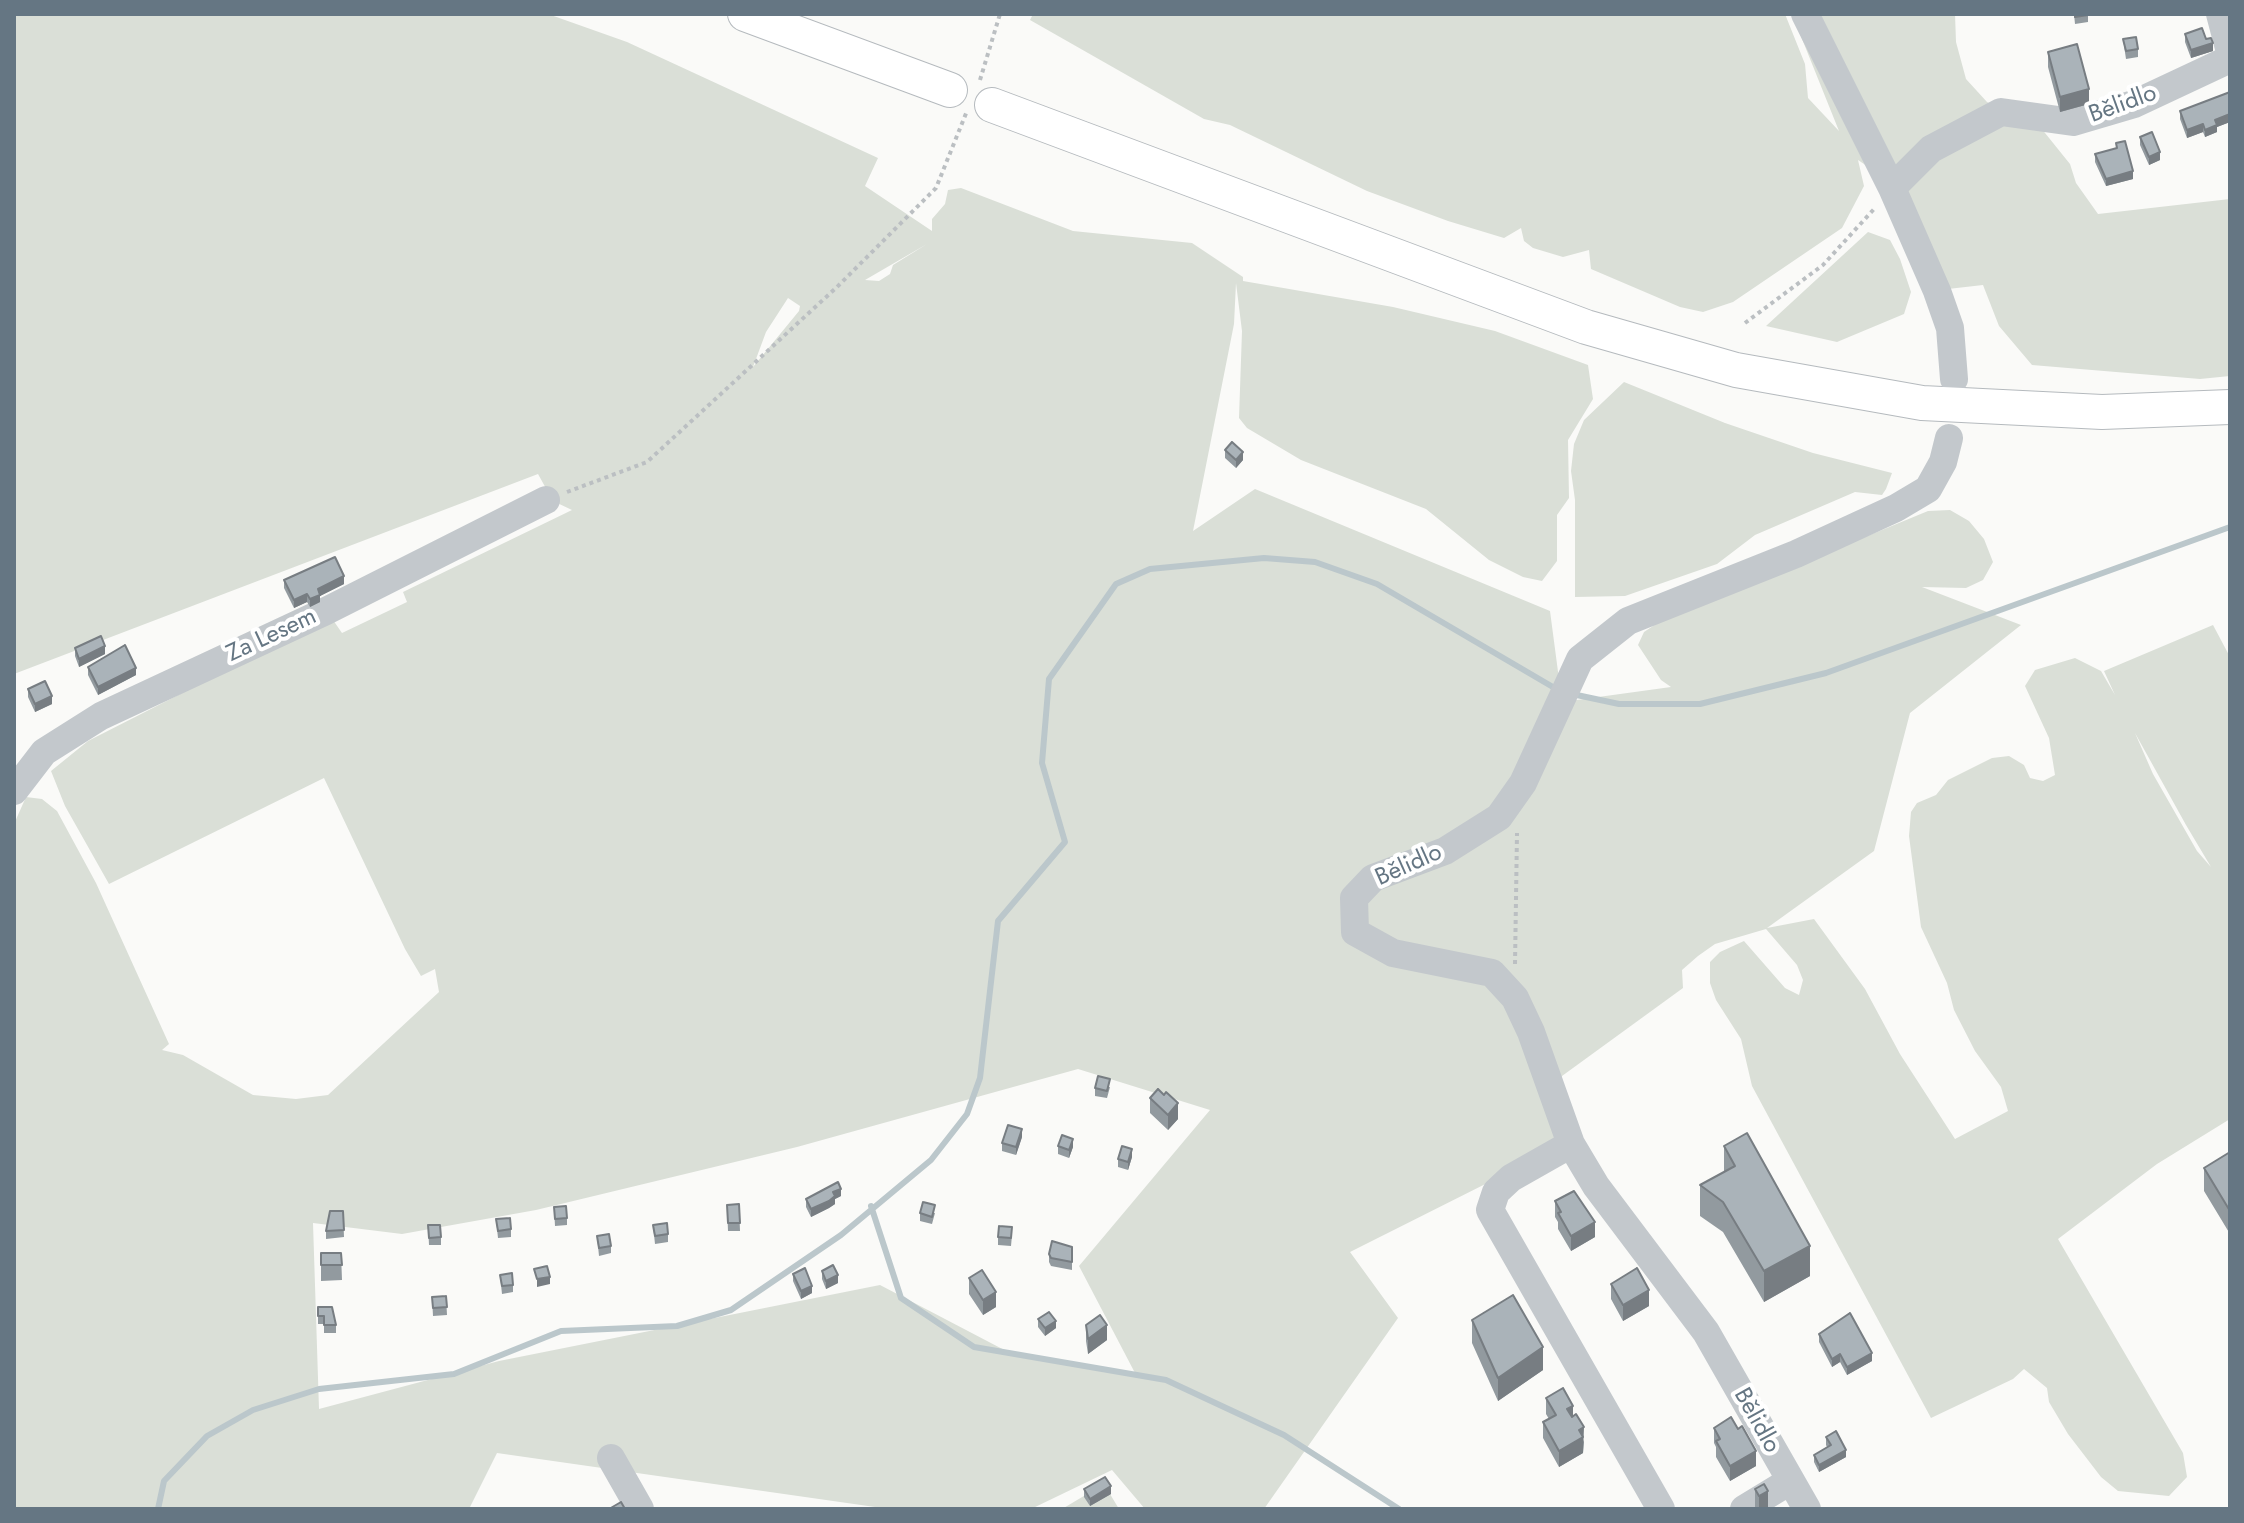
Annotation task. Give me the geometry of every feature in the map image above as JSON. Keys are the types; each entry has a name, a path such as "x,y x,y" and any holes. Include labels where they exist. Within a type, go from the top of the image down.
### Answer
{"main road":[{"path":"745,14 950,90"},
{"path":"992,105 1586,327 1736,370 1922,403 2102,412 2230,407"}],"street":[{"path":"1805,14 1892,188 1950,328 1954,379"},
{"path":"2220,14 2230,52"},
{"name":"Bělidlo","path":"1892,188 1931,149 2001,112 2073,122 2134,104 2230,59"},
{"name":"Bělidlo","path":"1807,1509 1706,1332 1596,1186 1571,1144 1515,998 1492,973 1393,953 1355,932 1354,898 1373,878 1445,851 1499,817 1523,783 1580,659 1628,621 1796,554 1896,508 1928,489 1943,462 1949,438"},
{"name":"Za Lesem","path":"14,791 44,752 101,716 326,611 546,500"},
{"path":"1571,1144 1511,1178 1496,1192 1490,1210 1661,1509"},
{"path":"611,1458 640,1509"},
{"path":"1744,1509 1790,1481"}],"path":[{"path":"546,500 647,462 837,287 936,188"},
{"path":"1745,323 1823,265 1892,188"},
{"path":"1515,998 1514,858 1517,828"}],"shaded area":[{"path":"14,14 548,14 627,42 878,158 865,186 932,231 932,219 945,204 948,190 961,188 1073,231 1192,243 1243,277 1243,281 1393,307 1495,331 1588,365 1593,399 1568,440 1569,498 1557,515 1557,561 1542,581 1523,577 1489,560 1426,509 1301,460 1247,428 1239,418 1242,331 1236,283 1234,324 1193,531 1255,489 1550,611 1562,702 1671,687 1661,680 1638,645 1644,632 1659,622 1928,511 1950,510 1969,521 1984,539 1993,562 1983,580 1966,588 1922,587 2021,625 1910,713 1874,851 1767,928 1814,919 1865,989 1900,1054 1955,1139 2008,1111 2001,1087 1975,1051 1954,1010 1947,983 1921,927 1909,836 1911,812 1917,803 1936,795 1948,780 1992,758 2009,756 2024,765 2030,778 2043,781 2055,775 2049,738 2025,686 2035,670 2075,658 2101,671 2115,695 2104,671 2213,625 2230,657 2230,1119 2157,1164 2058,1239 2183,1453 2187,1477 2169,1496 2118,1491 2101,1477 2068,1434 2049,1402 2047,1388 2024,1369 2013,1379 1931,1418 1752,1086 1741,1039 1716,1000 1710,983 1710,962 1720,952 1744,941 1785,988 1799,995 1803,980 1797,965 1766,929 1715,944 1698,956 1682,970 1683,988 1562,1076 1565,1144 1350,1252 1398,1318 1264,1509 1145,1509 1112,1470 1031,1509 889,1509 497,1453 469,1509 14,1509 14,824 26,797 42,799 57,811 96,883 169,1044 162,1050 183,1055 253,1095 296,1099 328,1095 439,992 435,969 421,976 405,949 324,778 109,884 65,806 51,771 88,741 196,686 333,620 342,633 407,602 403,592 572,510 553,501 538,474 14,674","holes":["927,244 893,265 890,274 879,281 865,280","788,298 800,306 753,367 766,332","2135,733 2211,867 2197,851 2153,774","1078,1069 1210,1110 1079,1266 1135,1373 1010,1353 880,1285 499,1361 319,1409 313,1223 402,1234 536,1210 797,1147"]},
{"path":"1033,14 1785,14 1805,64 1808,98 1839,131 1792,14 1955,14 1956,42 1966,79 1987,102 2041,128 2070,164 2076,183 2098,214 2230,199 2230,376 2200,379 2032,365 1999,326 1983,285 1948,289 1907,193 1858,160 1864,186 1842,228 1733,302 1703,312 1680,307 1591,269 1589,250 1563,257 1533,248 1524,241 1521,228 1504,238 1448,221 1367,191 1230,125 1204,119 1030,20"},
{"path":"1868,232 1890,240 1900,259 1911,292 1904,314 1837,342 1766,326"},
{"path":"1624,382 1725,423 1813,453 1892,473 1882,495 1855,492 1755,535 1717,564 1625,596 1575,597 1575,500 1571,471 1574,444 1584,420"},
{"path":"1104,1484 1119,1509 1062,1509"}],"building":[{"path":"2202,28 2206,39 2211,38 2213,43 2191,50 2185,34"},
{"path":"2136,37 2138,49 2126,51 2123,39"},
{"path":"2077,44 2089,89 2060,97 2048,52"},
{"path":"2230,92 2230,114 2215,120 2217,125 2205,130 2203,124 2187,130 2180,111"},
{"path":"2152,132 2160,152 2149,157 2140,137"},
{"path":"2125,141 2133,171 2106,179 2095,154 2117,148 2116,143"},
{"path":"1232,442 1243,452 1236,460 1225,450"},
{"path":"335,557 344,576 318,589 320,595 310,599 307,594 294,600 284,580"},
{"path":"101,636 105,646 79,659 75,648"},
{"path":"125,645 136,668 98,687 88,667"},
{"path":"45,681 52,696 35,704 28,689"},
{"path":"1098,1076 1110,1079 1107,1091 1095,1088"},
{"path":"1158,1089 1178,1103 1168,1115 1150,1098"},
{"path":"1008,1125 1022,1129 1016,1147 1002,1143"},
{"path":"1747,1133 1810,1246 1764,1271 1723,1202 1700,1185 1735,1166 1724,1146"},
{"path":"1062,1135 1073,1139 1069,1150 1058,1146"},
{"path":"1122,1146 1132,1149 1128,1162 1118,1159"},
{"path":"2230,1152 2230,1211 2204,1168"},
{"path":"838,1182 841,1189 833,1192 835,1196 811,1209 806,1199"},
{"path":"1574,1191 1595,1222 1571,1236 1555,1201"},
{"path":"923,1202 935,1205 932,1217 920,1213"},
{"path":"739,1204 740,1223 728,1223 727,1205"},
{"path":"566,1206 567,1218 555,1219 554,1207"},
{"path":"330,1211 343,1211 344,1230 326,1231"},
{"path":"510,1218 511,1229 498,1231 496,1219"},
{"path":"667,1223 668,1234 655,1236 653,1225"},
{"path":"428,1225 440,1225 441,1237 429,1238"},
{"path":"999,1226 1012,1227 1011,1238 998,1237"},
{"path":"609,1234 611,1246 599,1248 597,1236"},
{"path":"1052,1241 1072,1247 1072,1262 1051,1258"},
{"path":"321,1253 341,1253 342,1265 321,1265"},
{"path":"833,1265 838,1275 826,1281 822,1271"},
{"path":"547,1266 550,1277 537,1279 534,1269"},
{"path":"805,1268 812,1286 801,1291 793,1274"},
{"path":"1637,1268 1649,1290 1623,1305 1611,1284"},
{"path":"982,1270 996,1292 983,1300 969,1278"},
{"path":"512,1273 513,1285 502,1286 500,1275"},
{"path":"1513,1295 1543,1347 1498,1378 1472,1320"},
{"path":"446,1296 447,1307 433,1308 432,1297"},
{"path":"318,1307 332,1307 336,1325 324,1325 324,1316 318,1316"},
{"path":"1049,1312 1056,1321 1045,1328 1038,1319"},
{"path":"1850,1313 1872,1353 1847,1367 1840,1354 1832,1359 1819,1334"},
{"path":"1100,1315 1107,1325 1088,1339 1086,1325"},
{"path":"1563,1388 1573,1406 1567,1409 1572,1417 1576,1414 1584,1427 1579,1430 1583,1437 1559,1451 1543,1422 1556,1415 1546,1398"},
{"path":"1731,1417 1738,1429 1742,1426 1756,1451 1730,1466 1716,1441 1720,1439 1714,1428"},
{"path":"1836,1431 1846,1450 1819,1465 1814,1455 1831,1445 1826,1437"},
{"path":"1105,1477 1111,1486 1090,1499 1084,1489"},
{"path":"1764,1484 1768,1491 1759,1496 1755,1489"},
{"path":"621,1502 625,1509 609,1509"}],"waterway":[{"path":"1572,694 1619,704 1700,704 1826,673 2230,527"},
{"path":"158,1509 164,1481 207,1436 253,1410 319,1389 454,1374 561,1331 677,1326 731,1310 841,1235 931,1160 967,1114 980,1078 998,921 1065,842 1042,763 1049,679 1116,584 1150,569 1264,558 1315,562 1377,584 1558,690"},
{"path":"871,1206 901,1298 974,1347 1166,1380 1284,1435 1399,1509"}]}
